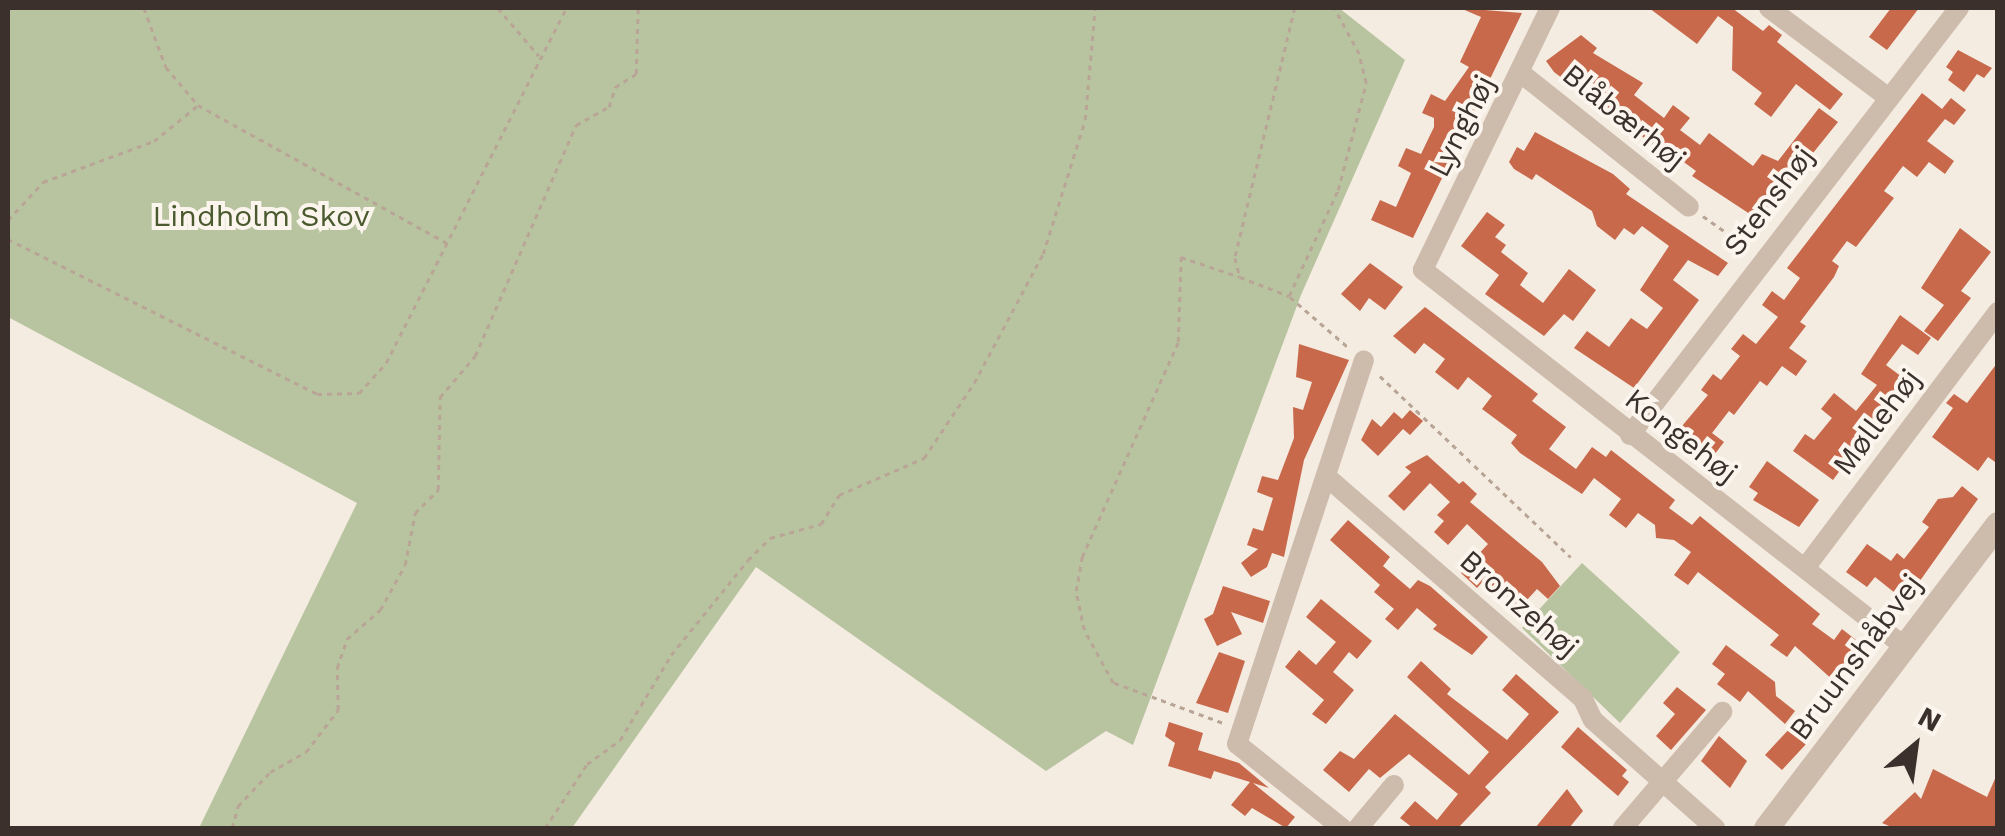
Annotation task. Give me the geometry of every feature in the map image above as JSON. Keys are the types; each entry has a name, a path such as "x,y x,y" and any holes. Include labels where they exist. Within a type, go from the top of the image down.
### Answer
{"street":[{"name":"Lynghøj","path":"1422,270 1522,74 1550,8"},
{"path":"1769,8 1886,96"},
{"name":"Stenshøj","path":"1630,435 1886,96 1959,8"},
{"name":"Blåbærhøj","path":"1522,74 1690,207"},
{"name":"Kongehøj","path":"1422,270 1906,646"},
{"name":"Møllehøj","path":"1804,568 1998,312"},
{"path":"1342,828 1238,744 1364,360"},
{"name":"Bronzehøj","path":"1328,478 1583,699 1593,720 1716,828"},
{"name":"Bruunshåbvej","path":"1766,828 1998,524"},
{"path":"1623,828 1722,712"},
{"path":"1358,828 1394,785"}],"path":[{"path":"144,8 166,68 198,105 449,244"},
{"path":"498,8 540,57"},
{"path":"8,240 317,394 340,398 375,382 449,244 566,8"},
{"path":"232,828 238,806 270,772 306,752 338,710 338,668 347,639 380,610 406,565 415,513 438,490 440,397 475,356 576,125 610,107 616,87 636,74 638,8"},
{"path":"545,828 587,764 620,740 671,655 770,538 822,524 840,494 924,458 964,398 1043,254 1085,120 1095,8"},
{"path":"1240,277 1235,258 1295,8"},
{"path":"1289,296 1338,190 1366,82 1359,54 1333,8"},
{"path":"8,220 43,182 154,141 198,105"},
{"path":"1690,207 1763,258"},
{"path":"1242,730 1119,688 1084,630 1076,591 1082,557 1178,342 1180,257 1289,296 1364,360 1571,557"}],"green space":[{"name":"Lindholm Skov","path":"8,8 1339,8 1405,60 1301,295 1133,745 1106,731 1046,771 756,567 572,828 199,828 357,503 8,317"},
{"path":"1582,563 1680,652 1620,723 1522,628"}],"building":[{"path":"1460,8 1522,13 1413,238 1371,220 1380,200 1396,207 1411,173 1398,166 1406,148 1421,154 1434,127 1434,118 1422,113 1431,94 1445,101 1469,67 1460,62 1481,17"},
{"path":"1649,8 1732,8 1763,31 1769,25 1782,35 1777,42 1843,94 1830,110 1796,84 1771,117 1754,104 1762,93 1732,70 1733,27 1718,16 1697,44"},
{"path":"1891,8 1919,8 1887,50 1869,37"},
{"path":"1581,35 1597,48 1593,53 1643,83 1634,95 1664,118 1673,105 1690,118 1680,130 1700,145 1709,133 1753,166 1762,154 1778,161 1819,108 1838,122 1759,220 1692,176 1696,171 1666,149 1663,154 1574,79 1570,84 1554,72 1546,61"},
{"path":"1958,50 1992,68 1984,78 1977,74 1964,92 1948,80 1953,72 1946,67"},
{"path":"1922,93 1942,109 1951,98 1966,110 1954,125 1945,119 1927,141 1954,161 1945,174 1929,162 1917,177 1903,166 1884,191 1894,198 1856,247 1847,241 1832,261 1839,266 1834,277 1800,322 1806,326 1789,348 1807,361 1796,376 1782,366 1767,386 1760,381 1734,415 1729,411 1712,433 1724,442 1711,459 1677,432 1708,395 1701,390 1713,374 1721,380 1740,356 1731,349 1743,334 1756,344 1778,317 1762,305 1772,291 1784,300 1800,278 1787,268"},
{"path":"1535,132 1613,174 1630,189 1626,194 1728,263 1718,276 1688,260 1673,280 1699,300 1634,388 1574,348 1587,331 1609,347 1631,318 1647,329 1663,308 1640,290 1669,246 1642,226 1634,235 1624,228 1615,240 1597,226 1592,211 1536,174 1532,180 1514,169 1509,162 1517,147 1524,151"},
{"path":"1487,212 1505,225 1495,237 1506,245 1501,252 1528,273 1520,285 1543,303 1569,269 1596,290 1573,321 1564,314 1544,336 1485,294 1499,275 1461,246"},
{"path":"1960,228 1991,252 1961,291 1971,298 1938,341 1924,331 1944,305 1921,288"},
{"path":"1370,263 1403,287 1385,310 1369,298 1360,311 1341,294"},
{"path":"1425,307 1538,394 1532,401 1566,427 1549,449 1576,469 1592,447 1606,457 1611,450 1675,500 1669,508 1692,525 1700,516 1820,614 1812,624 1834,640 1842,629 1856,640 1852,645 1867,657 1854,672 1847,666 1834,681 1795,646 1787,657 1770,645 1779,635 1698,572 1688,585 1674,575 1691,552 1674,540 1656,538 1655,525 1638,513 1626,528 1609,515 1621,499 1594,478 1582,494 1520,453 1511,443 1517,435 1482,409 1492,396 1468,377 1458,390 1435,372 1445,359 1424,343 1415,354 1393,336"},
{"path":"1900,315 1931,338 1918,355 1902,344 1886,365 1906,380 1833,480 1793,451 1805,434 1814,440 1832,418 1821,409 1834,393 1856,411 1877,385 1861,374"},
{"path":"1299,344 1349,360 1304,460 1284,557 1272,553 1267,567 1251,577 1241,563 1258,549 1247,545 1253,528 1263,531 1273,498 1257,492 1262,476 1278,480 1294,438 1293,407 1303,410 1312,382 1296,377"},
{"path":"1998,362 1998,464 1988,457 1978,471 1932,437 1953,408 1946,403 1954,394 1967,403"},
{"path":"1410,410 1423,421 1410,435 1403,429 1378,456 1361,440 1372,419 1381,427 1394,412 1402,419"},
{"path":"1427,455 1459,484 1463,481 1477,494 1470,502 1542,562 1560,586 1548,599 1537,589 1518,610 1485,579 1477,588 1461,573 1488,544 1467,524 1448,545 1434,532 1444,521 1437,515 1450,502 1430,483 1404,511 1388,496 1411,472 1405,467"},
{"path":"1767,461 1819,500 1799,527 1753,500 1758,493 1749,487"},
{"path":"1962,486 1978,499 1917,585 1907,577 1895,593 1875,577 1867,587 1846,572 1867,544 1891,561 1897,553 1904,559 1929,527 1922,522 1938,499 1953,497"},
{"path":"1348,520 1390,557 1383,566 1410,589 1418,580 1430,586 1488,637 1472,655 1433,629 1437,625 1417,608 1398,630 1385,619 1394,609 1374,592 1380,585 1330,540"},
{"path":"1223,586 1270,601 1263,623 1231,612 1242,634 1217,646 1204,619 1213,614"},
{"path":"1321,599 1372,641 1357,659 1349,652 1333,672 1354,690 1326,724 1312,714 1324,700 1285,667 1299,650 1316,665 1336,642 1306,617"},
{"path":"1726,645 1775,682 1776,696 1795,711 1785,724 1748,691 1740,702 1717,684 1725,674 1712,664"},
{"path":"1219,652 1245,661 1228,713 1196,703"},
{"path":"1421,661 1451,689 1447,694 1507,740 1529,714 1502,690 1516,674 1559,712 1485,787 1491,793 1458,828 1413,828 1400,818 1415,801 1437,820 1458,794 1409,754 1380,778 1369,769 1349,792 1323,770 1340,751 1354,759 1395,714 1469,775 1489,752 1407,677"},
{"path":"1677,687 1706,710 1671,750 1656,736 1675,714 1663,703"},
{"path":"1169,722 1203,733 1198,750 1239,763 1269,788 1253,783 1295,817 1286,828 1252,808 1245,816 1231,805 1250,782 1214,771 1211,779 1168,766 1175,743 1165,736"},
{"path":"1578,727 1627,770 1622,776 1629,782 1618,796 1561,747"},
{"path":"1791,727 1808,742 1782,770 1765,755"},
{"path":"1719,736 1747,761 1730,788 1701,761"},
{"path":"1933,769 1987,797 1998,772 1998,828 1894,828 1882,823 1915,792 1921,799"},
{"path":"1567,789 1583,811 1569,828 1535,828"}]}
